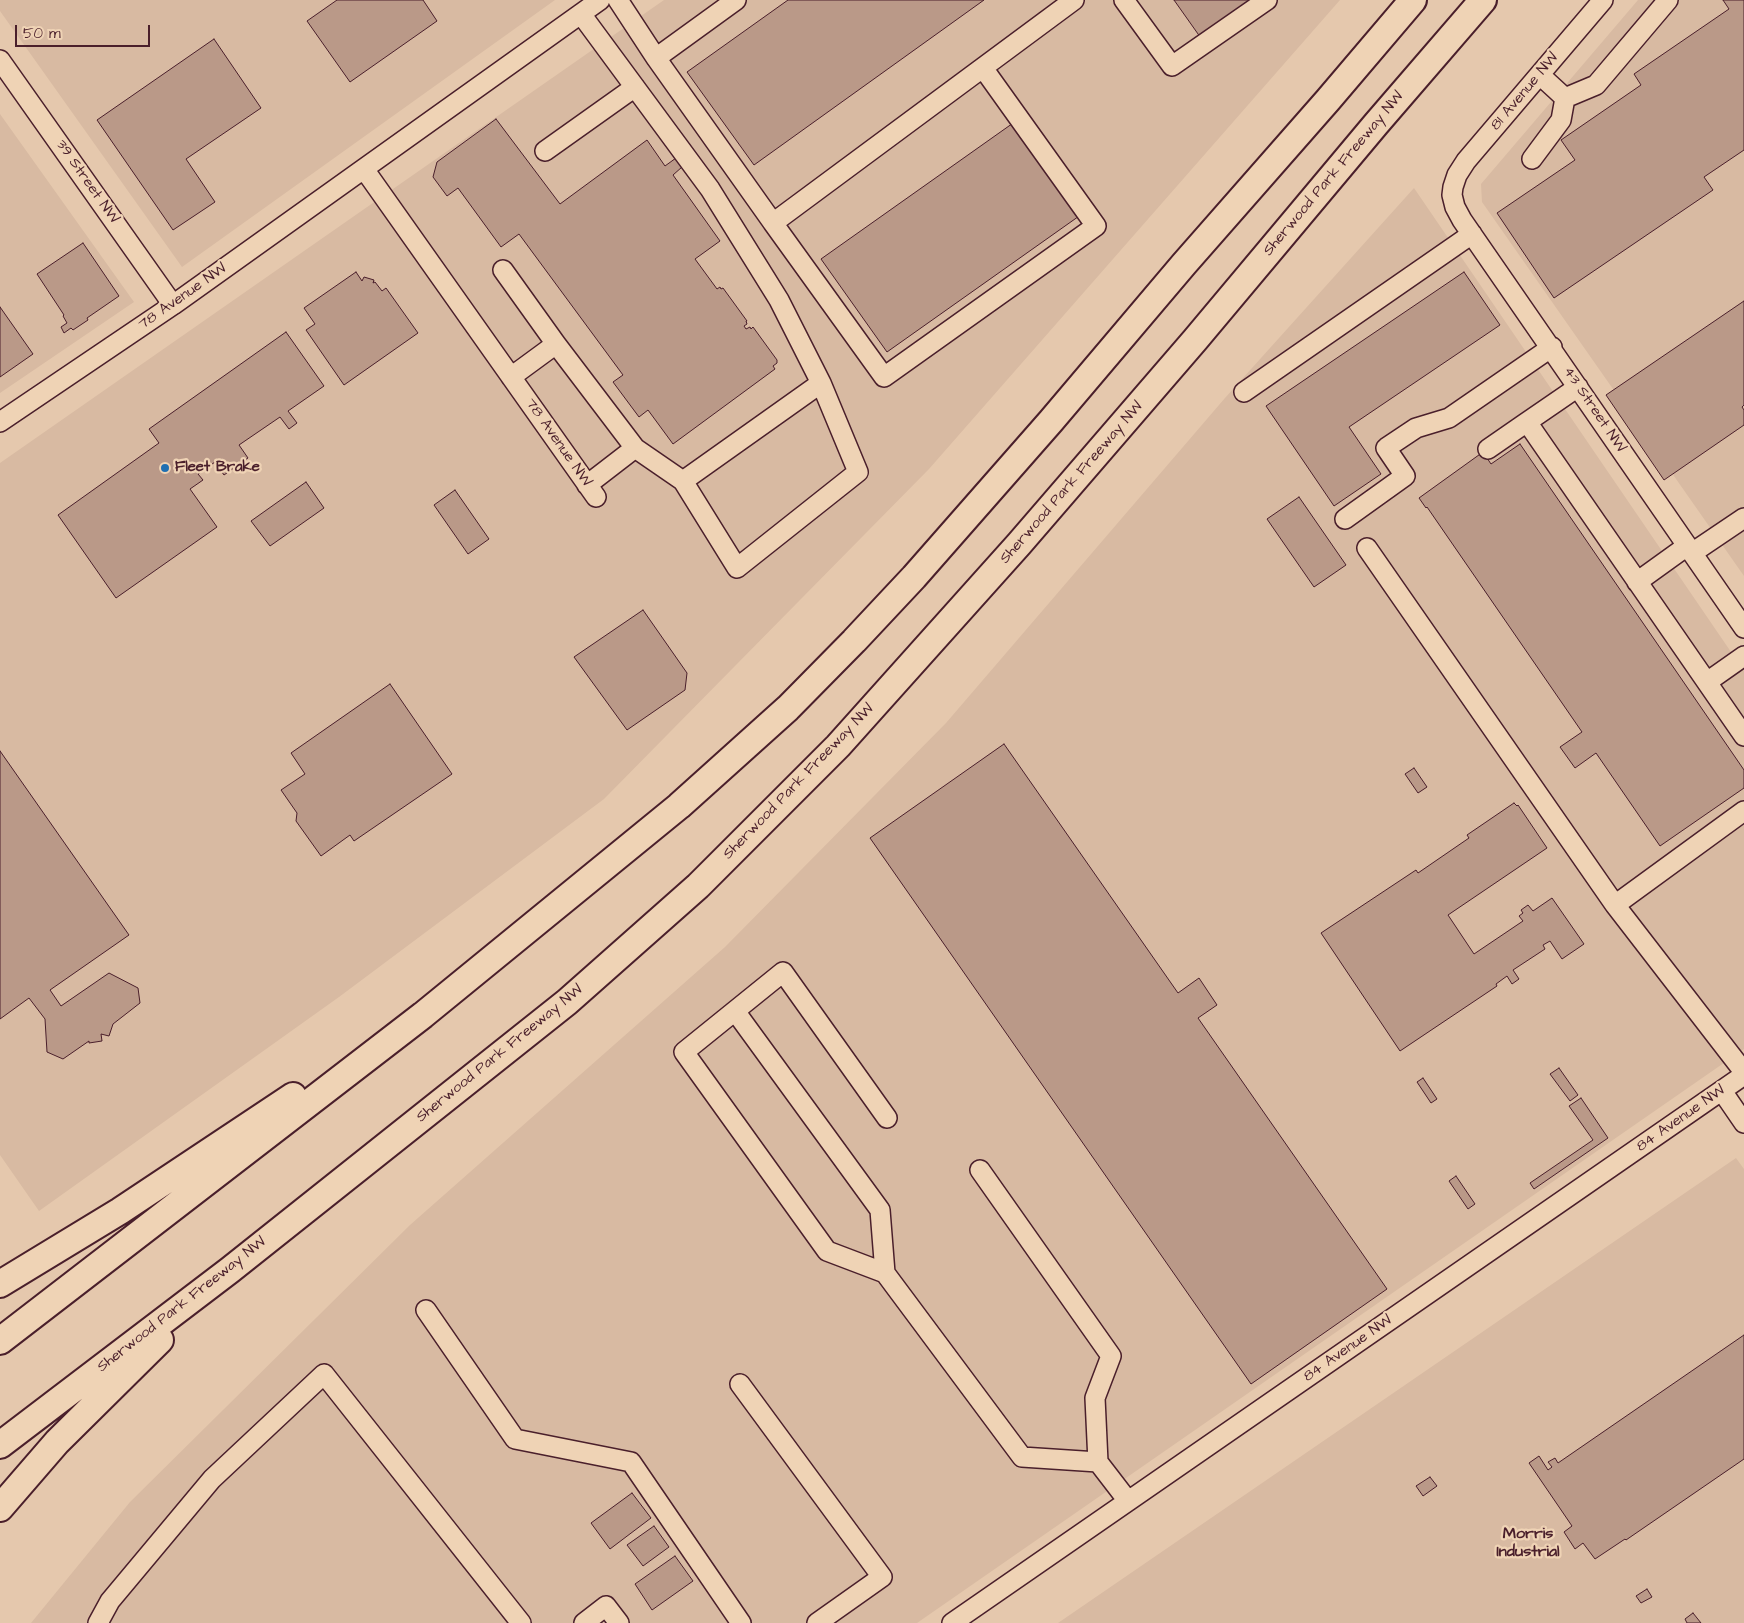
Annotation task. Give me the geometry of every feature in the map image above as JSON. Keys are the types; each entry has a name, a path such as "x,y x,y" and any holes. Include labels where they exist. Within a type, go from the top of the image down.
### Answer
{"highway":[{"path":"0,1341 423,1016 679,806 788,708 914,577 1051,421 1184,264 1413,0"},
{"name":"Sherwood Park Freeway NW","path":"0,1445 230,1270 567,1002 698,886 838,746 1032,529 1196,340 1376,124 1483,0"},
{"path":"0,1284 120,1211 307,1086 423,1016"},
{"path":"0,1508 57,1442 230,1270"}],"street":[{"name":"78 Avenue NW","path":"0,422 173,305 600,0"},
{"path":"618,0 656,58 772,223 884,377 1096,226 983,68"},
{"path":"656,58 736,0"},
{"path":"772,223 1074,0"},
{"path":"1124,0 1172,66 1267,0"},
{"name":"81 Avenue NW","path":"1453,187 1457,175 1466,161 1603,0"},
{"path":"1565,98 1596,85 1668,0"},
{"path":"503,270 556,344 635,448 683,481 737,568 858,472 821,383 779,300 710,189 581,14"},
{"name":"39 Street NW","path":"0,60 173,305"},
{"path":"1540,75 1565,98"},
{"path":"545,151 635,87"},
{"path":"1532,159 1562,120 1565,98"},
{"name":"78 Avenue NW","path":"364,169 591,491 635,448"},
{"name":"43 Street NW","path":"1453,187 1452,195 1455,207 1472,234 1552,347 1744,628"},
{"path":"1244,392 1472,234"},
{"path":"511,377 556,344"},
{"path":"1345,519 1405,476 1386,448 1416,428 1449,418 1552,347"},
{"path":"683,481 821,383"},
{"path":"1488,450 1578,387"},
{"path":"1527,422 1744,736"},
{"path":"1637,582 1744,518"},
{"path":"1367,548 1615,905 1744,1074"},
{"path":"1707,682 1744,656"},
{"path":"1615,905 1744,811"},
{"path":"885,1273 826,1251 684,1052 783,972 887,1118"},
{"path":"735,1011 880,1210 885,1273 1022,1457 1098,1462"},
{"name":"84 Avenue NW","path":"952,1623 1744,1074"},
{"path":"1722,1091 1744,1123"},
{"path":"980,1170 1111,1356 1094,1398 1098,1462 1128,1501"},
{"path":"426,1310 515,1439 631,1462 741,1623"},
{"path":"98,1623 110,1601 212,1479 324,1374 521,1623"},
{"path":"740,1384 882,1577 817,1623"},
{"path":"584,1623 606,1606 619,1623"}],"shaded area":[{"path":"0,0 555,0 182,267 0,11"},
{"path":"664,0 1340,0 929,469 604,799 339,997 39,1211 0,1155 0,463"},
{"path":"1638,0 1744,0 1744,576 1482,202 1481,184"},
{"path":"0,114 134,302 0,393"},
{"path":"1414,188 1744,671 1744,1049 917,1623 31,1623 130,1502 410,1225 725,947 946,723 1225,398"},
{"path":"1736,1158 1744,1169 1744,1623 1058,1623"}],"building":[{"path":"337,0 423,0 437,21 350,82 307,21"},
{"path":"788,0 984,0 754,165 687,72"},
{"path":"1174,0 1261,0 1203,41"},
{"path":"1723,0 1744,0 1744,150 1704,177 1713,190 1554,298 1497,213 1575,160 1561,140 1641,85 1634,74 1729,9"},
{"path":"214,39 261,108 186,159 215,202 173,230 97,120"},
{"path":"496,119 560,204 647,140 665,166 676,158 682,167 673,175 720,241 695,259 717,289 723,288 747,321 747,324 744,326 746,329 753,327 777,360 777,363 773,366 775,369 673,444 648,410 639,417 613,382 623,375 519,234 501,247 458,188 447,196 433,177 437,162"},
{"path":"1016,121 1082,214 887,352 821,259"},
{"path":"83,243 119,296 87,318 88,320 73,330 71,328 64,333 61,327 67,323 64,315 37,274"},
{"path":"356,272 362,281 364,277 374,280 373,283 375,282 382,291 386,288 418,333 344,385 306,330 315,324 304,308"},
{"path":"1464,272 1500,325 1349,427 1381,474 1334,506 1266,406"},
{"path":"1744,301 1744,405 1742,407 1744,410 1744,425 1664,480 1606,395"},
{"path":"0,307 33,354 0,377"},
{"name":"Fleet Brake","path":"286,332 324,386 288,411 297,423 289,429 280,417 239,445 248,458 224,475 215,462 198,474 203,480 190,489 217,527 116,598 58,515 159,443 149,429"},
{"path":"1520,444 1744,770 1744,788 1660,846 1596,753 1575,768 1560,747 1582,732 1419,498 1483,452 1491,464"},
{"path":"306,482 324,508 270,546 251,521"},
{"path":"455,490 489,539 468,554 434,505"},
{"path":"1299,497 1346,565 1314,587 1267,519"},
{"path":"643,610 687,673 685,690 627,730 574,657"},
{"path":"390,684 452,774 354,841 350,835 321,856 296,821 297,813 281,790 305,774 291,753"},
{"path":"1004,744 1178,993 1199,978 1217,1005 1198,1018 1387,1289 1251,1384 870,838"},
{"path":"0,751 129,935 50,990 61,1006 109,973 138,988 140,1003 113,1024 109,1036 101,1034 102,1041 89,1043 89,1041 63,1059 47,1052 45,1019 29,998 0,1019"},
{"path":"1414,768 1427,787 1418,793 1405,774"},
{"path":"1514,803 1518,805 1547,848 1448,915 1474,954 1523,921 1519,916 1523,913 1521,910 1528,905 1533,911 1552,898 1584,944 1562,959 1550,941 1543,945 1545,949 1513,970 1519,979 1512,984 1507,976 1496,984 1497,986 1400,1051 1321,933 1416,870 1418,873 1469,838 1467,835"},
{"path":"1559,1068 1578,1095 1570,1101 1550,1074"},
{"path":"1423,1078 1437,1099 1431,1103 1417,1082"},
{"path":"1581,1098 1608,1138 1534,1189 1530,1183 1593,1140 1569,1106"},
{"path":"1456,1176 1475,1204 1468,1209 1449,1181"},
{"path":"1744,1335 1744,1459 1595,1559 1583,1543 1575,1549 1564,1532 1572,1526 1529,1463 1539,1456 1548,1470 1552,1467 1548,1462 1555,1458 1558,1463"},
{"path":"1430,1477 1437,1486 1423,1496 1416,1486"},
{"path":"632,1493 651,1518 610,1549 591,1523"},
{"path":"654,1526 669,1547 643,1566 627,1545"},
{"path":"675,1556 693,1581 652,1610 635,1584"},
{"path":"1647,1589 1652,1597 1641,1603 1636,1596"},
{"path":"1693,1613 1701,1623 1687,1623 1685,1619"}],"place":[{"name":"Fleet Brake","path":"165,468"}],"district":[{"name":"Morris Industrial","path":"1528,1544"}]}
